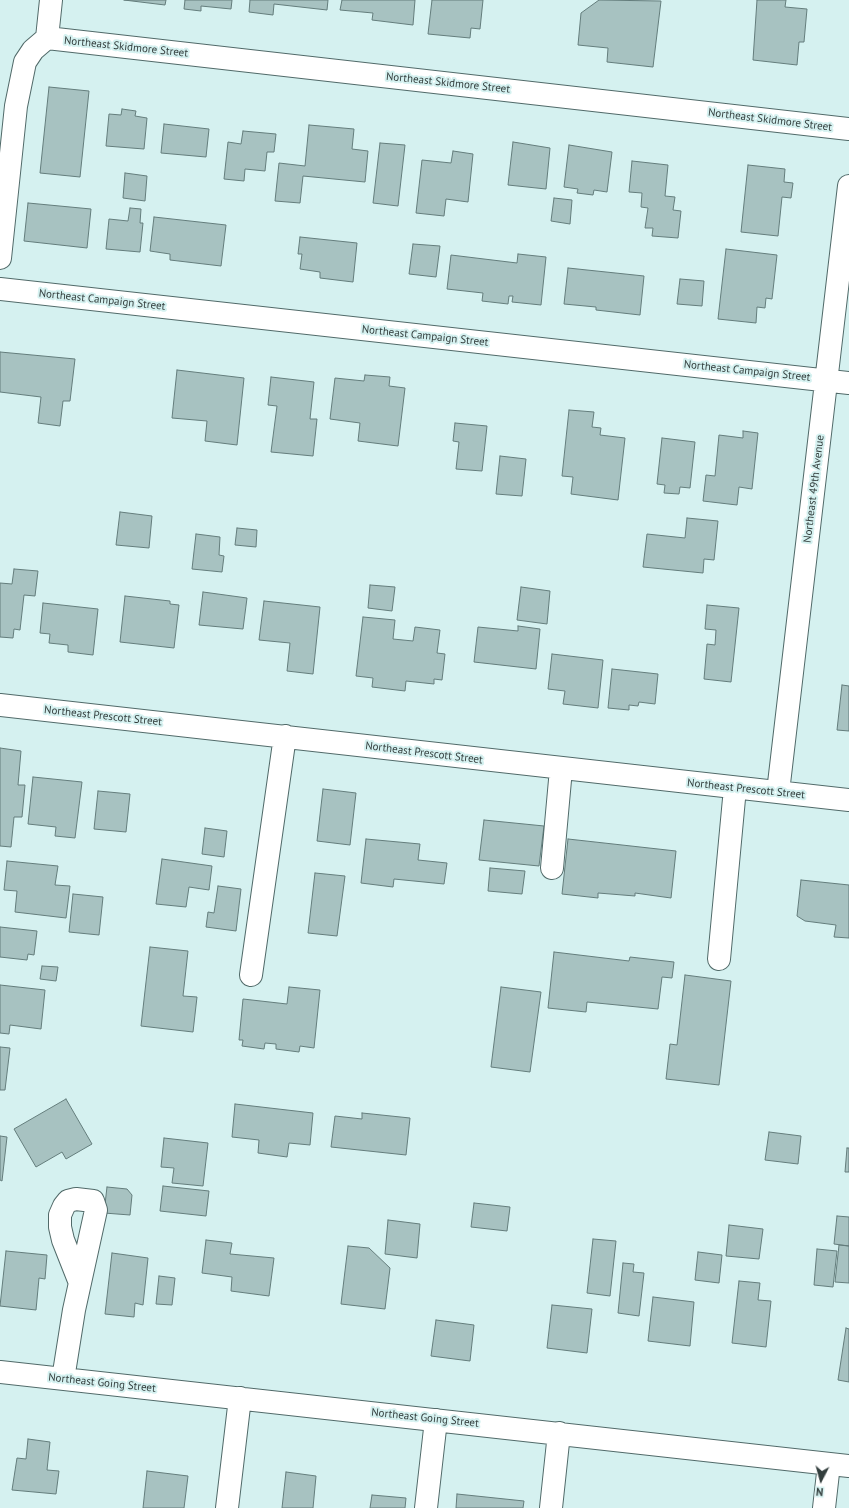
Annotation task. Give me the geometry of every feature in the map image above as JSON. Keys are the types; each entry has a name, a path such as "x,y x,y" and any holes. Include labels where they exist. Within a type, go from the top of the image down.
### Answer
{"street":[{"path":"0,258 16,106 25,62 33,50 47,38 51,0"},
{"name":"Northeast Skidmore Street","path":"47,38 849,129"},
{"name":"Northeast 49th Avenue","path":"778,792 849,186"},
{"name":"Northeast Campaign Street","path":"0,289 849,383"},
{"name":"Northeast Prescott Street","path":"0,704 561,769 849,800"},
{"path":"251,975 285,736"},
{"path":"552,868 561,769"},
{"path":"720,959 735,788"},
{"path":"63,1378 80,1283"},
{"name":"Northeast Going Street","path":"0,1372 839,1465"},
{"path":"227,1508 240,1398"},
{"path":"426,1508 436,1420"},
{"path":"551,1508 559,1433"},
{"path":"824,1508 839,1465"}],"building":[{"path":"124,0 166,0 165,5"},
{"path":"185,0 232,0 231,9 201,6 201,11 184,9"},
{"path":"250,0 328,0 327,10 274,4 273,15 249,12"},
{"path":"342,0 415,0 413,25 372,20 373,13 340,10"},
{"path":"432,0 483,0 480,29 471,28 470,38 428,34"},
{"path":"599,0 661,1 653,67 607,62 608,48 578,45 581,13"},
{"path":"757,0 786,0 785,7 807,9 804,42 799,42 797,65 753,60"},
{"path":"49,87 89,91 80,177 40,173"},
{"path":"122,109 136,111 135,116 147,118 144,149 106,146 109,114 121,115"},
{"path":"164,124 209,129 206,157 161,153"},
{"path":"309,125 354,129 352,149 368,151 365,182 303,176 300,203 275,201 279,163 305,166"},
{"path":"243,131 276,134 274,152 267,152 265,171 245,169 244,181 224,179 228,142 241,144"},
{"path":"513,142 550,148 546,189 508,185"},
{"path":"380,143 405,145 398,206 373,203"},
{"path":"569,145 612,152 607,192 594,190 593,195 577,193 578,189 564,187"},
{"path":"453,151 473,154 468,202 446,199 444,216 416,213 422,160 451,163"},
{"path":"632,161 668,165 665,196 675,197 673,210 681,211 678,238 652,236 653,228 645,228 648,208 641,207 642,193 629,192"},
{"path":"748,165 785,169 784,182 793,183 791,198 782,197 778,236 741,232"},
{"path":"125,173 147,176 145,201 123,198"},
{"path":"554,198 572,200 570,224 551,221"},
{"path":"28,203 91,209 87,248 24,241"},
{"path":"130,208 141,209 140,223 143,223 140,252 106,249 109,219 128,221"},
{"path":"154,217 226,225 221,266 170,260 170,254 150,251"},
{"path":"300,237 357,243 353,282 320,278 320,272 300,269 302,254 298,254"},
{"path":"413,244 440,246 436,277 409,274"},
{"path":"726,249 777,255 772,299 766,298 765,308 757,307 756,323 718,319"},
{"path":"518,254 546,257 541,305 512,302 513,296 509,296 508,304 482,301 483,293 447,289 451,255 517,263"},
{"path":"568,268 644,276 640,315 596,310 596,307 564,304"},
{"path":"680,279 704,281 702,306 677,304"},
{"path":"0,352 75,359 70,401 63,401 60,426 38,423 41,397 0,392"},
{"path":"177,370 244,378 237,445 205,441 207,421 172,418"},
{"path":"365,375 390,377 389,386 405,388 398,446 358,441 360,423 330,419 335,378 364,381"},
{"path":"271,377 314,382 310,419 317,419 313,456 271,452 277,406 268,405"},
{"path":"569,410 594,412 592,427 601,428 600,435 625,438 618,500 571,494 573,477 562,476"},
{"path":"455,423 487,426 482,471 456,469 459,442 453,441"},
{"path":"743,431 758,433 752,489 739,487 737,505 703,501 706,475 715,476 719,435 743,438"},
{"path":"662,438 695,442 690,488 680,487 679,494 664,493 665,485 657,484"},
{"path":"500,456 526,459 522,496 496,494"},
{"path":"120,512 152,516 149,548 116,545"},
{"path":"687,518 718,521 714,560 704,559 703,573 643,567 647,534 685,538"},
{"path":"237,528 257,530 256,547 235,545"},
{"path":"196,534 220,537 219,555 224,556 222,572 192,569"},
{"path":"14,569 38,571 35,596 24,595 20,630 14,629 13,638 0,637 0,583 12,584"},
{"path":"370,585 395,587 392,611 368,608"},
{"path":"521,587 550,591 547,624 517,620"},
{"path":"203,592 247,598 243,629 199,625"},
{"path":"125,596 170,601 170,604 179,605 174,648 120,642"},
{"path":"264,601 320,607 313,674 287,671 290,643 259,640"},
{"path":"43,603 98,609 93,655 68,652 68,645 49,643 50,634 40,633"},
{"path":"707,605 739,608 731,682 704,679 707,644 715,645 716,630 705,629"},
{"path":"363,617 395,620 393,639 413,641 415,627 440,630 437,653 445,654 442,680 434,679 434,684 406,681 405,691 372,687 373,678 356,676"},
{"path":"518,626 540,629 536,669 474,662 478,627 518,631"},
{"path":"552,654 603,660 598,708 563,704 565,691 548,689"},
{"path":"612,669 658,674 655,704 639,702 638,706 629,705 629,710 608,708"},
{"path":"842,685 849,686 849,731 837,730"},
{"path":"0,748 21,751 18,785 25,785 22,817 14,817 11,847 0,846"},
{"path":"33,777 82,782 75,838 55,836 56,827 28,824"},
{"path":"323,789 356,793 350,845 317,841"},
{"path":"98,791 130,794 126,832 94,829"},
{"path":"484,820 544,826 539,866 479,860"},
{"path":"205,828 227,831 224,857 202,854"},
{"path":"366,839 420,844 418,860 447,863 444,884 394,879 393,887 361,883"},
{"path":"568,839 676,851 671,898 635,893 635,896 598,893 598,898 562,894"},
{"path":"162,859 212,866 209,890 189,887 186,907 156,904"},
{"path":"7,861 58,866 55,885 70,886 66,918 15,912 17,891 4,890"},
{"path":"490,868 525,871 522,894 488,891"},
{"path":"315,873 345,876 337,936 308,933"},
{"path":"801,880 849,885 849,938 834,937 836,925 805,921 797,916"},
{"path":"218,886 241,889 236,931 206,927 208,912 214,913"},
{"path":"73,894 103,897 99,935 69,932"},
{"path":"0,927 37,931 34,955 28,954 27,960 0,957"},
{"path":"150,947 188,951 183,996 197,997 193,1032 141,1026"},
{"path":"554,952 629,961 630,957 674,962 672,978 662,977 658,1009 587,1002 586,1012 548,1008"},
{"path":"42,966 58,967 56,981 40,979"},
{"path":"685,975 731,981 719,1085 666,1079 670,1044 677,1045"},
{"path":"0,985 45,990 41,1029 10,1025 9,1034 0,1033"},
{"path":"289,987 320,990 314,1048 300,1046 299,1052 276,1049 276,1044 265,1043 264,1049 242,1046 243,1040 239,1040 243,999 287,1004"},
{"path":"501,987 541,992 530,1072 491,1067"},
{"path":"0,1047 10,1048 5,1090 0,1090"},
{"path":"66,1099 92,1144 66,1159 62,1152 36,1167 14,1129"},
{"path":"235,1104 313,1113 310,1145 289,1143 287,1157 258,1153 259,1140 232,1137"},
{"path":"362,1113 410,1118 406,1155 331,1147 335,1116 362,1119"},
{"path":"769,1132 801,1136 798,1164 765,1160"},
{"path":"0,1136 7,1137 2,1181 0,1180"},
{"path":"164,1138 208,1143 203,1186 172,1183 174,1168 161,1167"},
{"path":"847,1148 849,1148 849,1172 845,1172"},
{"path":"163,1186 209,1191 206,1216 160,1211"},
{"path":"107,1187 127,1189 132,1195 130,1215 104,1213"},
{"path":"474,1203 510,1207 507,1231 471,1227"},
{"path":"837,1216 849,1217 849,1246 834,1244"},
{"path":"388,1220 420,1224 417,1258 385,1254"},
{"path":"729,1225 763,1229 759,1259 726,1256"},
{"path":"593,1239 616,1241 610,1296 587,1293"},
{"path":"206,1240 232,1243 230,1254 274,1258 269,1296 231,1291 232,1277 202,1273"},
{"path":"839,1245 849,1246 849,1283 835,1282"},
{"path":"348,1246 369,1248 390,1268 385,1309 341,1304"},
{"path":"817,1249 837,1251 833,1287 814,1285"},
{"path":"6,1251 47,1255 45,1279 39,1278 36,1310 0,1306"},
{"path":"698,1252 722,1255 719,1283 695,1280"},
{"path":"112,1253 148,1258 143,1305 135,1303 134,1317 105,1314"},
{"path":"623,1263 634,1264 633,1272 644,1273 639,1316 618,1313"},
{"path":"159,1276 175,1278 172,1305 156,1304"},
{"path":"739,1281 760,1283 758,1300 771,1301 766,1347 732,1343"},
{"path":"653,1297 694,1302 690,1346 648,1341"},
{"path":"552,1305 592,1309 587,1353 547,1348"},
{"path":"436,1320 474,1325 470,1361 431,1356"},
{"path":"846,1328 849,1329 849,1382 838,1380"},
{"path":"28,1439 50,1442 47,1470 59,1471 56,1494 12,1490 17,1458 26,1459"},
{"path":"147,1471 188,1476 184,1508 143,1508"},
{"path":"286,1472 316,1476 313,1508 282,1508"},
{"path":"457,1494 524,1501 523,1508 456,1508"},
{"path":"372,1495 406,1498 405,1508 370,1508"}]}
